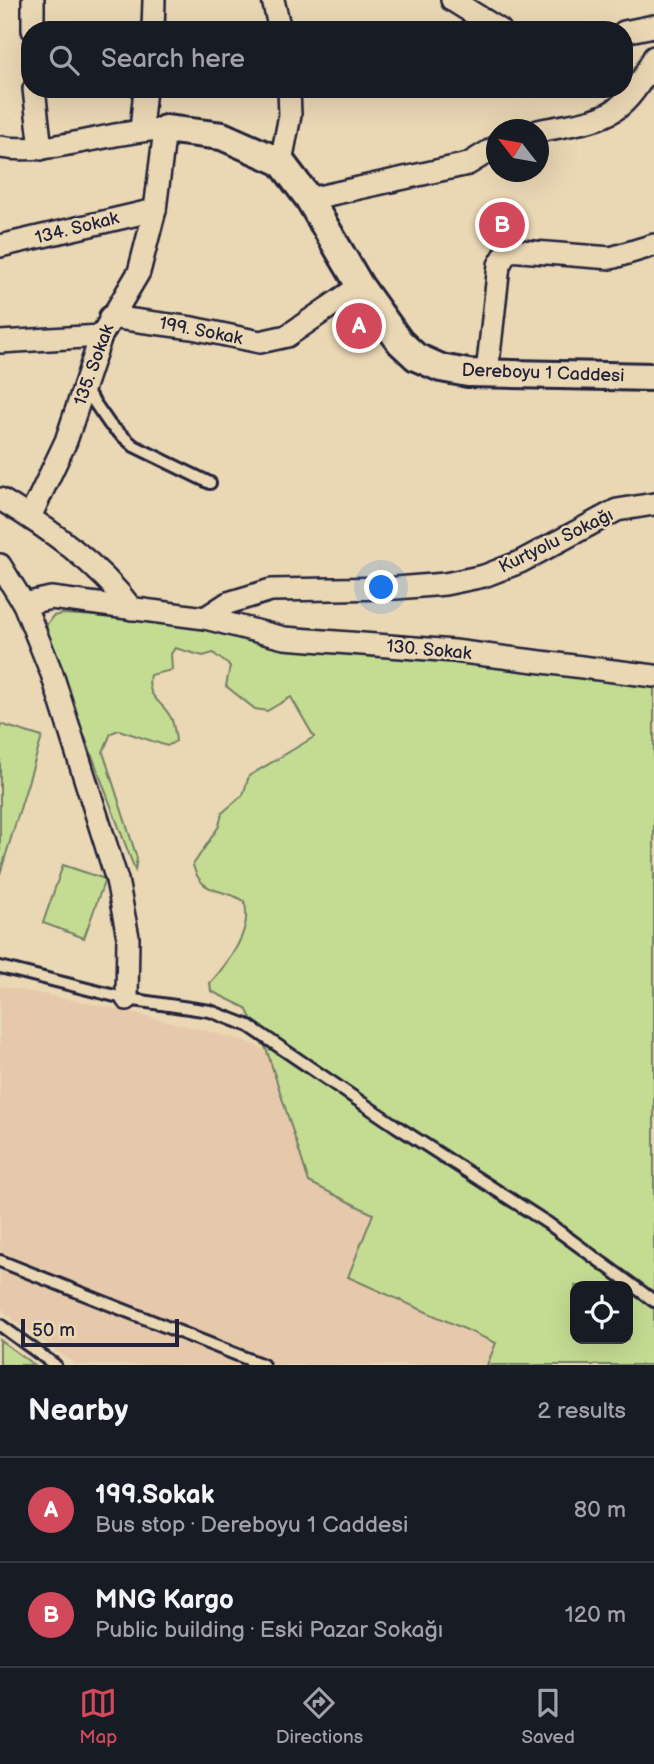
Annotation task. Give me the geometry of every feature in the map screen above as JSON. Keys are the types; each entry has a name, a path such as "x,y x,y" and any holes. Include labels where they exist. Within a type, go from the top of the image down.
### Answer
{"street":[{"path":"33,0 33,21"},
{"path":"153,21 154,0"},
{"path":"274,0 278,21"},
{"path":"452,0 486,21"},
{"path":"633,30 654,26"},
{"path":"633,93 654,57"},
{"path":"35,98 41,149"},
{"name":"135. Sokak","path":"30,517 85,389 106,327 127,297 139,272 155,210 153,130 147,98"},
{"path":"281,162 290,115 289,98"},
{"path":"549,129 604,118 630,98"},
{"name":"Dereboyu 1 Caddesi","path":"0,147 41,149 153,130 222,136 281,162 309,199 360,286 400,342 416,357 440,368 487,373 654,377"},
{"path":"309,199 468,164 486,154"},
{"name":"134. Sokak","path":"0,246 155,210"},
{"path":"487,373 499,265 508,250 611,258 654,245"},
{"name":"199. Sokak","path":"0,342 106,327 192,328 260,342 287,336 360,286"},
{"path":"0,499 30,517 98,571 132,609"},
{"name":"Kurtyolu Sokağı","path":"205,618 228,603 271,590 298,587 396,588 445,584 484,576 520,562 617,510 654,504"},
{"path":"0,565 24,604 52,674 117,880 128,937 127,999"},
{"path":"24,604 51,598 205,618"},
{"name":"130. Sokak","path":"205,618 284,638 454,651 654,676"}],"lane":[{"path":"85,389 110,425 134,446 210,482"},
{"path":"0,967 127,999 210,1011 249,1026 396,1126 550,1224 654,1301"},
{"path":"0,1261 263,1365"},
{"path":"0,1325 55,1365"}],"shaded area":[{"path":"0,986 118,1009 246,1041 267,1051 309,1182 373,1214 349,1277 497,1343 487,1365 77,1365 16,1322 0,1307"}],"green space":[{"path":"62,614 132,618 369,652 654,687 654,1365 487,1365 496,1343 348,1277 373,1214 309,1182 267,1051 246,1008 211,991 210,983 231,956 242,934 246,912 244,901 201,882 193,865 219,826 222,813 243,795 249,776 314,737 291,697 267,711 255,709 226,686 230,666 213,653 203,656 175,648 171,654 172,670 150,675 149,683 152,694 171,718 176,741 167,746 119,730 111,733 103,752 137,858 135,870 46,633 47,624 53,616"},
{"path":"0,724 42,737 0,874"},
{"path":"63,865 105,879 84,938 43,923"},
{"path":"0,1340 34,1365 0,1365"}],"place":[{"name":"MNG Kargo","path":"502,225"},
{"name":"199.Sokak","path":"359,326"}]}
